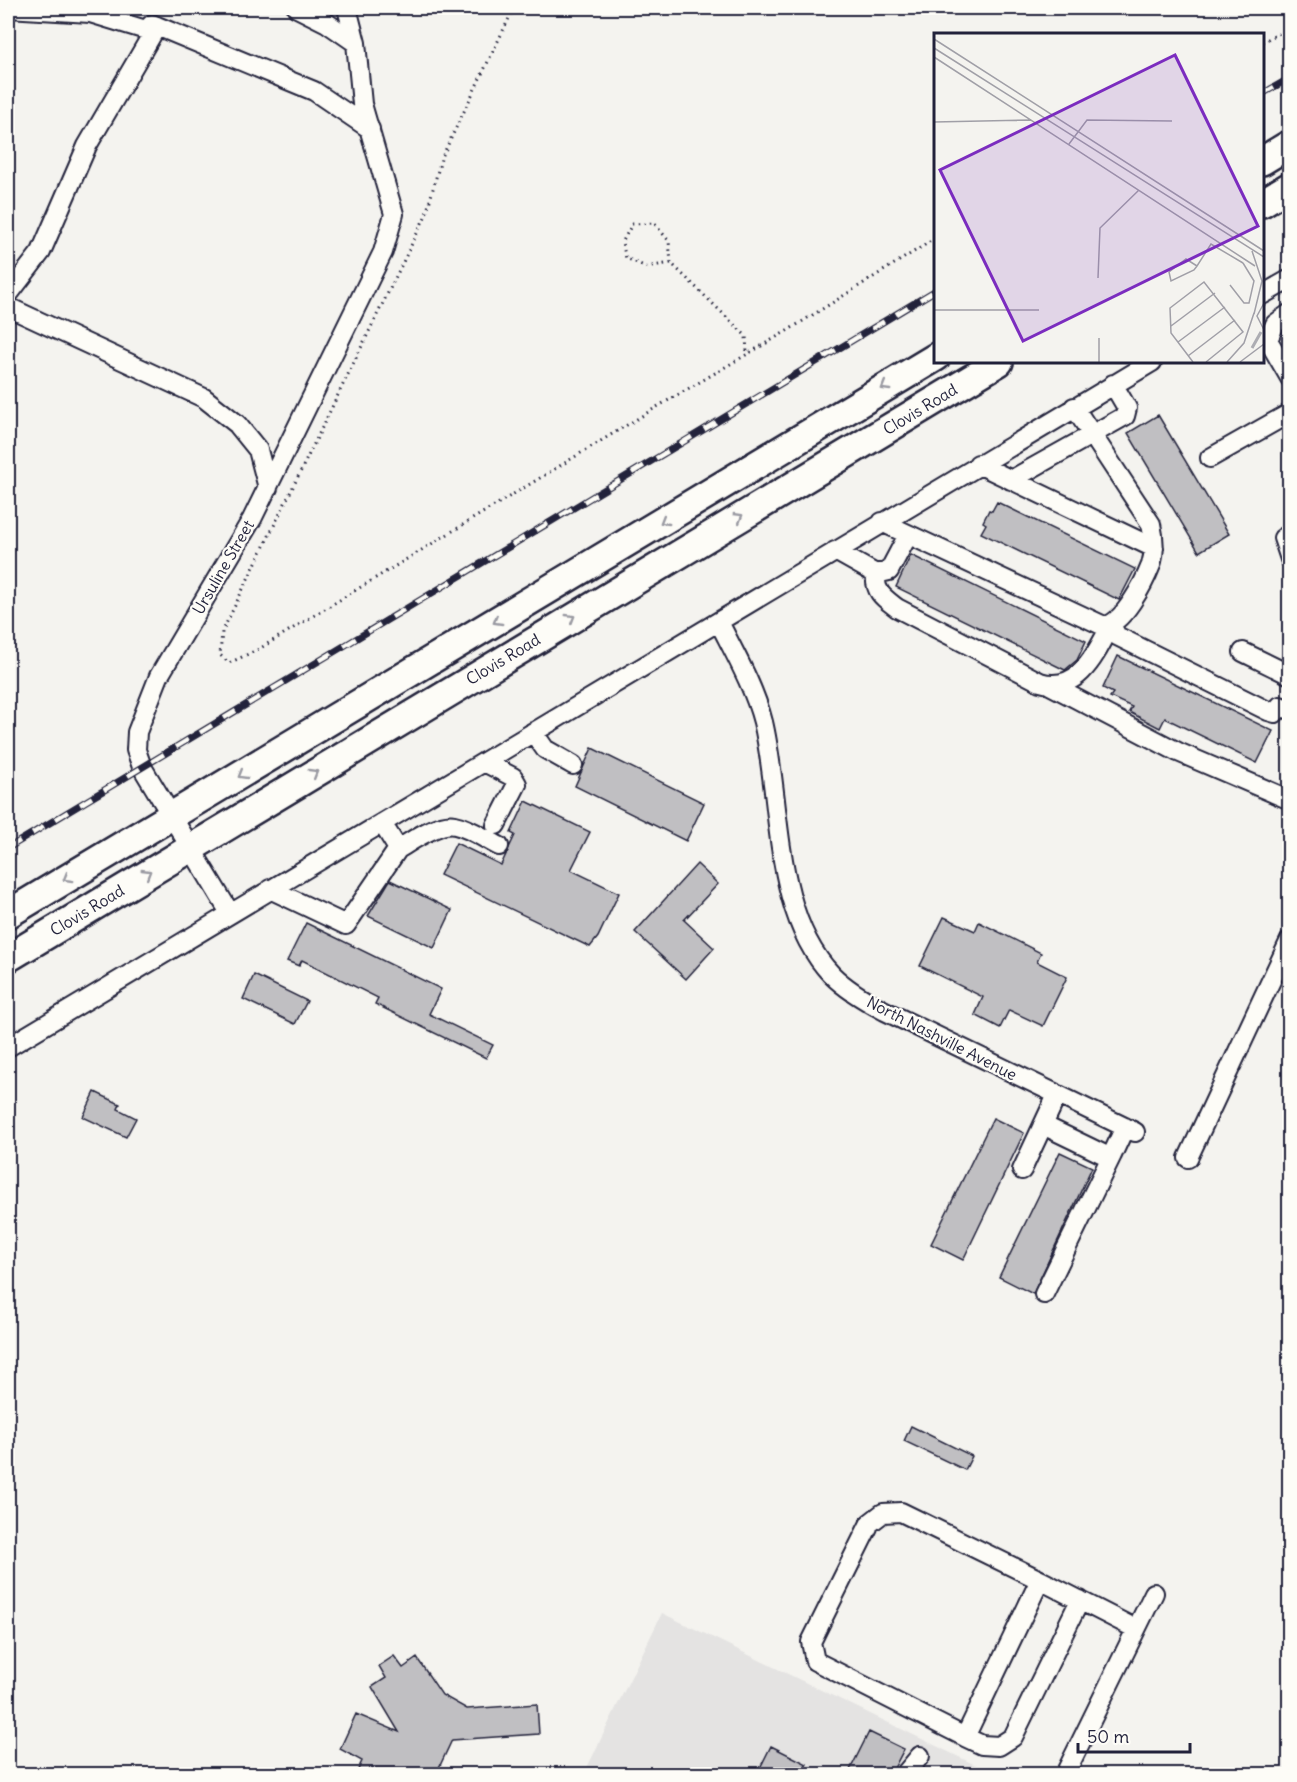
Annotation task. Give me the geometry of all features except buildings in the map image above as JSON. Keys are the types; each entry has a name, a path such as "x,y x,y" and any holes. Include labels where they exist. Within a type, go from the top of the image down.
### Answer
{"highway":[{"path":"1264,159 1290,144"},
{"path":"1264,201 1290,186"},
{"path":"8,914 934,358"},
{"name":"Clovis Road","path":"8,958 997,363"}],"street":[{"path":"8,8 90,13 146,30 152,24 314,91 370,129"},
{"path":"297,8 327,22 356,43"},
{"path":"347,8 356,43 362,104 370,129"},
{"path":"8,295 41,252 87,146 157,26"},
{"name":"Ursuline Street","path":"230,913 142,767 136,750 137,732 159,676 252,519 383,252 394,214 370,129"},
{"path":"1264,294 1290,279"},
{"path":"8,307 204,398 237,424 258,450 268,488"},
{"path":"1290,312 1275,324 1268,340 1290,378"},
{"path":"8,1047 719,622 1143,364"},
{"path":"1011,480 1091,433 1125,416 1127,412 1113,384"},
{"path":"882,522 1104,626 1111,625 1117,621 1134,598 1151,564 1154,548 1150,524 1074,407"},
{"path":"1210,458 1290,413"},
{"path":"978,464 1154,548"},
{"path":"835,551 876,574 889,572 908,534"},
{"path":"1290,534 1283,538 1290,559"},
{"path":"876,574 877,591 897,608 1178,752 1290,800"},
{"name":"North Nashville Avenue","path":"719,622 758,705 763,724 787,881 795,910 820,959 832,975 856,995 885,1011 1130,1130 1112,1155"},
{"path":"1050,685 1074,678 1084,671 1111,625"},
{"path":"1111,625 1117,636 1269,711 1275,713 1280,706 1290,710"},
{"path":"1243,652 1290,675"},
{"path":"533,732 545,749 573,765"},
{"path":"484,762 513,777 517,784 496,825"},
{"path":"382,823 398,849"},
{"path":"270,889 346,925 398,849 428,832 447,824 456,825 499,846"},
{"path":"1188,1158 1290,940"},
{"path":"1022,1170 1057,1095"},
{"path":"1043,1125 1107,1156 1112,1155"},
{"path":"1044,1294 1112,1155"},
{"path":"1080,1600 1013,1737 999,1746 982,1745 964,1737 815,1661 811,1642 870,1523 883,1513 901,1512 1040,1580 1080,1600 1136,1629"},
{"path":"964,1737 1040,1580"},
{"path":"1065,1774 1154,1593"},
{"path":"905,1774 920,1756"}],"path":[{"path":"514,8 441,159 426,215 222,632 220,654 229,663 259,649 934,239"},
{"path":"1264,41 1290,27"},
{"path":"671,263 646,267 626,258 622,243 632,224 654,222 669,241 671,263 746,336 747,354"}],"shaded area":[{"path":"662,1613 994,1774 584,1774"}],"railway":[{"path":"1264,93 1290,78"},
{"path":"8,848 934,291"}]}
